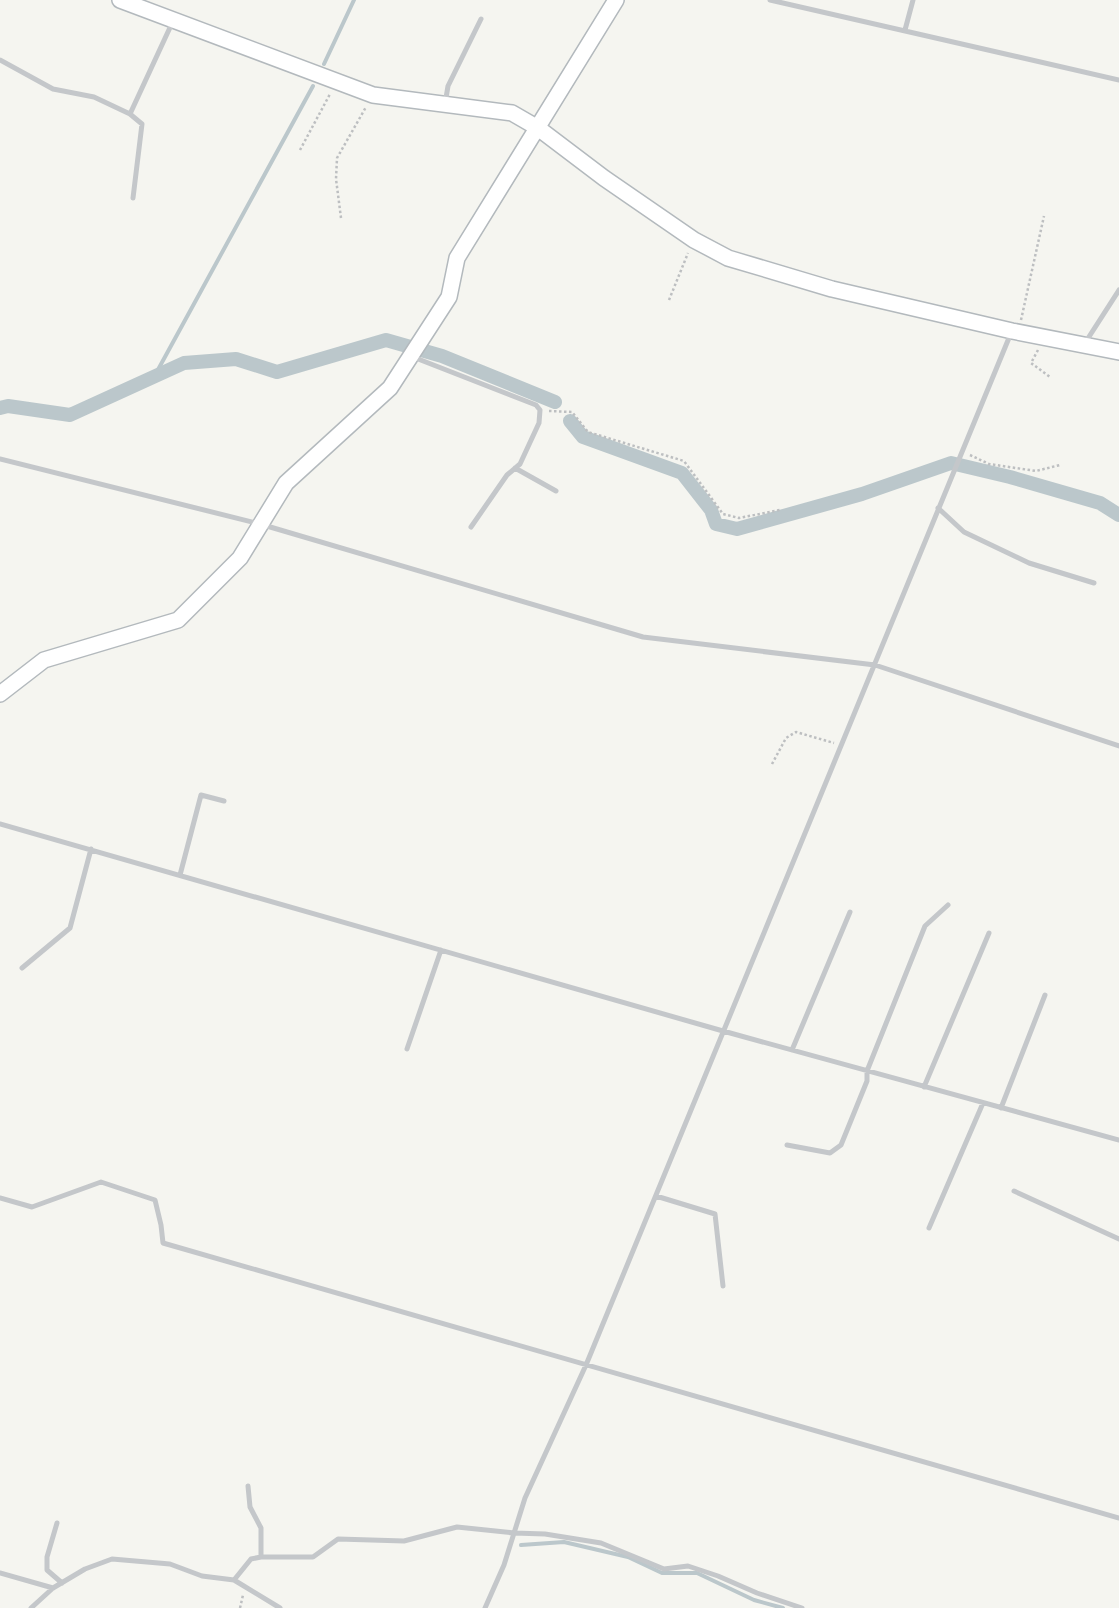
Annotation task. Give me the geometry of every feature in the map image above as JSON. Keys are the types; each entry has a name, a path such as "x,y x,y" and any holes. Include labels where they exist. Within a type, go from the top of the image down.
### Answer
{"street":[{"path":"120,0 373,95 512,113 538,128 604,178 694,240 728,258 832,289 1016,331 1119,352"},
{"path":"0,694 44,660 178,620 240,558 286,483 390,388 449,297 457,258 616,0"}],"lane":[{"path":"770,0 1119,80"},
{"path":"905,30 913,0"},
{"path":"444,105 448,86 481,19"},
{"path":"130,114 173,20"},
{"path":"0,60 53,89 94,97 130,114 142,124 133,198"},
{"path":"1084,345 1119,290"},
{"path":"485,1608 504,1565 526,1498 586,1365 875,665 961,451 1016,331"},
{"path":"410,356 536,405 540,410 539,423 520,464 507,474 470,527"},
{"path":"0,459 260,524 643,636 875,665 1119,746"},
{"path":"515,468 556,491"},
{"path":"938,508 964,532 1029,563 1094,583"},
{"path":"180,875 202,795 224,800"},
{"path":"0,824 723,1031 1119,1140"},
{"path":"22,968 70,928 91,849"},
{"path":"787,1145 830,1153 841,1145 867,1081 867,1071 925,926 948,905"},
{"path":"792,1050 850,912"},
{"path":"924,1087 989,933"},
{"path":"407,1049 441,950"},
{"path":"1001,1108 1045,995"},
{"path":"929,1228 983,1103"},
{"path":"0,1198 32,1207 101,1182 155,1200 163,1243 1119,1518"},
{"path":"1014,1190 1119,1239"},
{"path":"656,1196 715,1214 723,1286"},
{"path":"248,1486 250,1507 261,1528 261,1557"},
{"path":"57,1523 47,1557 47,1570 62,1583"},
{"path":"234,1580 250,1559 261,1557 313,1557 338,1539 404,1541 457,1527 545,1534 601,1543 664,1569 688,1566 718,1576 757,1594 802,1608"},
{"path":"31,1608 53,1588 85,1569 112,1559 170,1564 202,1576 234,1580 280,1608"},
{"path":"0,1573 53,1588"}],"path":[{"path":"300,150 336,81"},
{"path":"341,218 336,178 337,158 373,95"},
{"path":"1016,331 1044,216"},
{"path":"669,300 694,240"},
{"path":"1044,337 1031,363 1050,377"},
{"path":"540,410 572,412 588,432 684,461 723,514 739,518 780,510"},
{"path":"961,451 988,464 1036,471 1060,465"},
{"path":"772,764 786,738 796,732 841,746"}],"waterway":[{"path":"324,64 354,0"},
{"path":"154,377 313,86"},
{"path":"0,408 8,406 70,415 184,363 236,359 277,372 386,340 442,356 555,402"},
{"path":"570,421 583,437 682,473 711,510 716,524 737,529 862,494 951,463 1010,477 1100,503 1119,515"},
{"path":"521,1545 564,1542 628,1557 662,1573 697,1573 754,1600 783,1608"}]}
